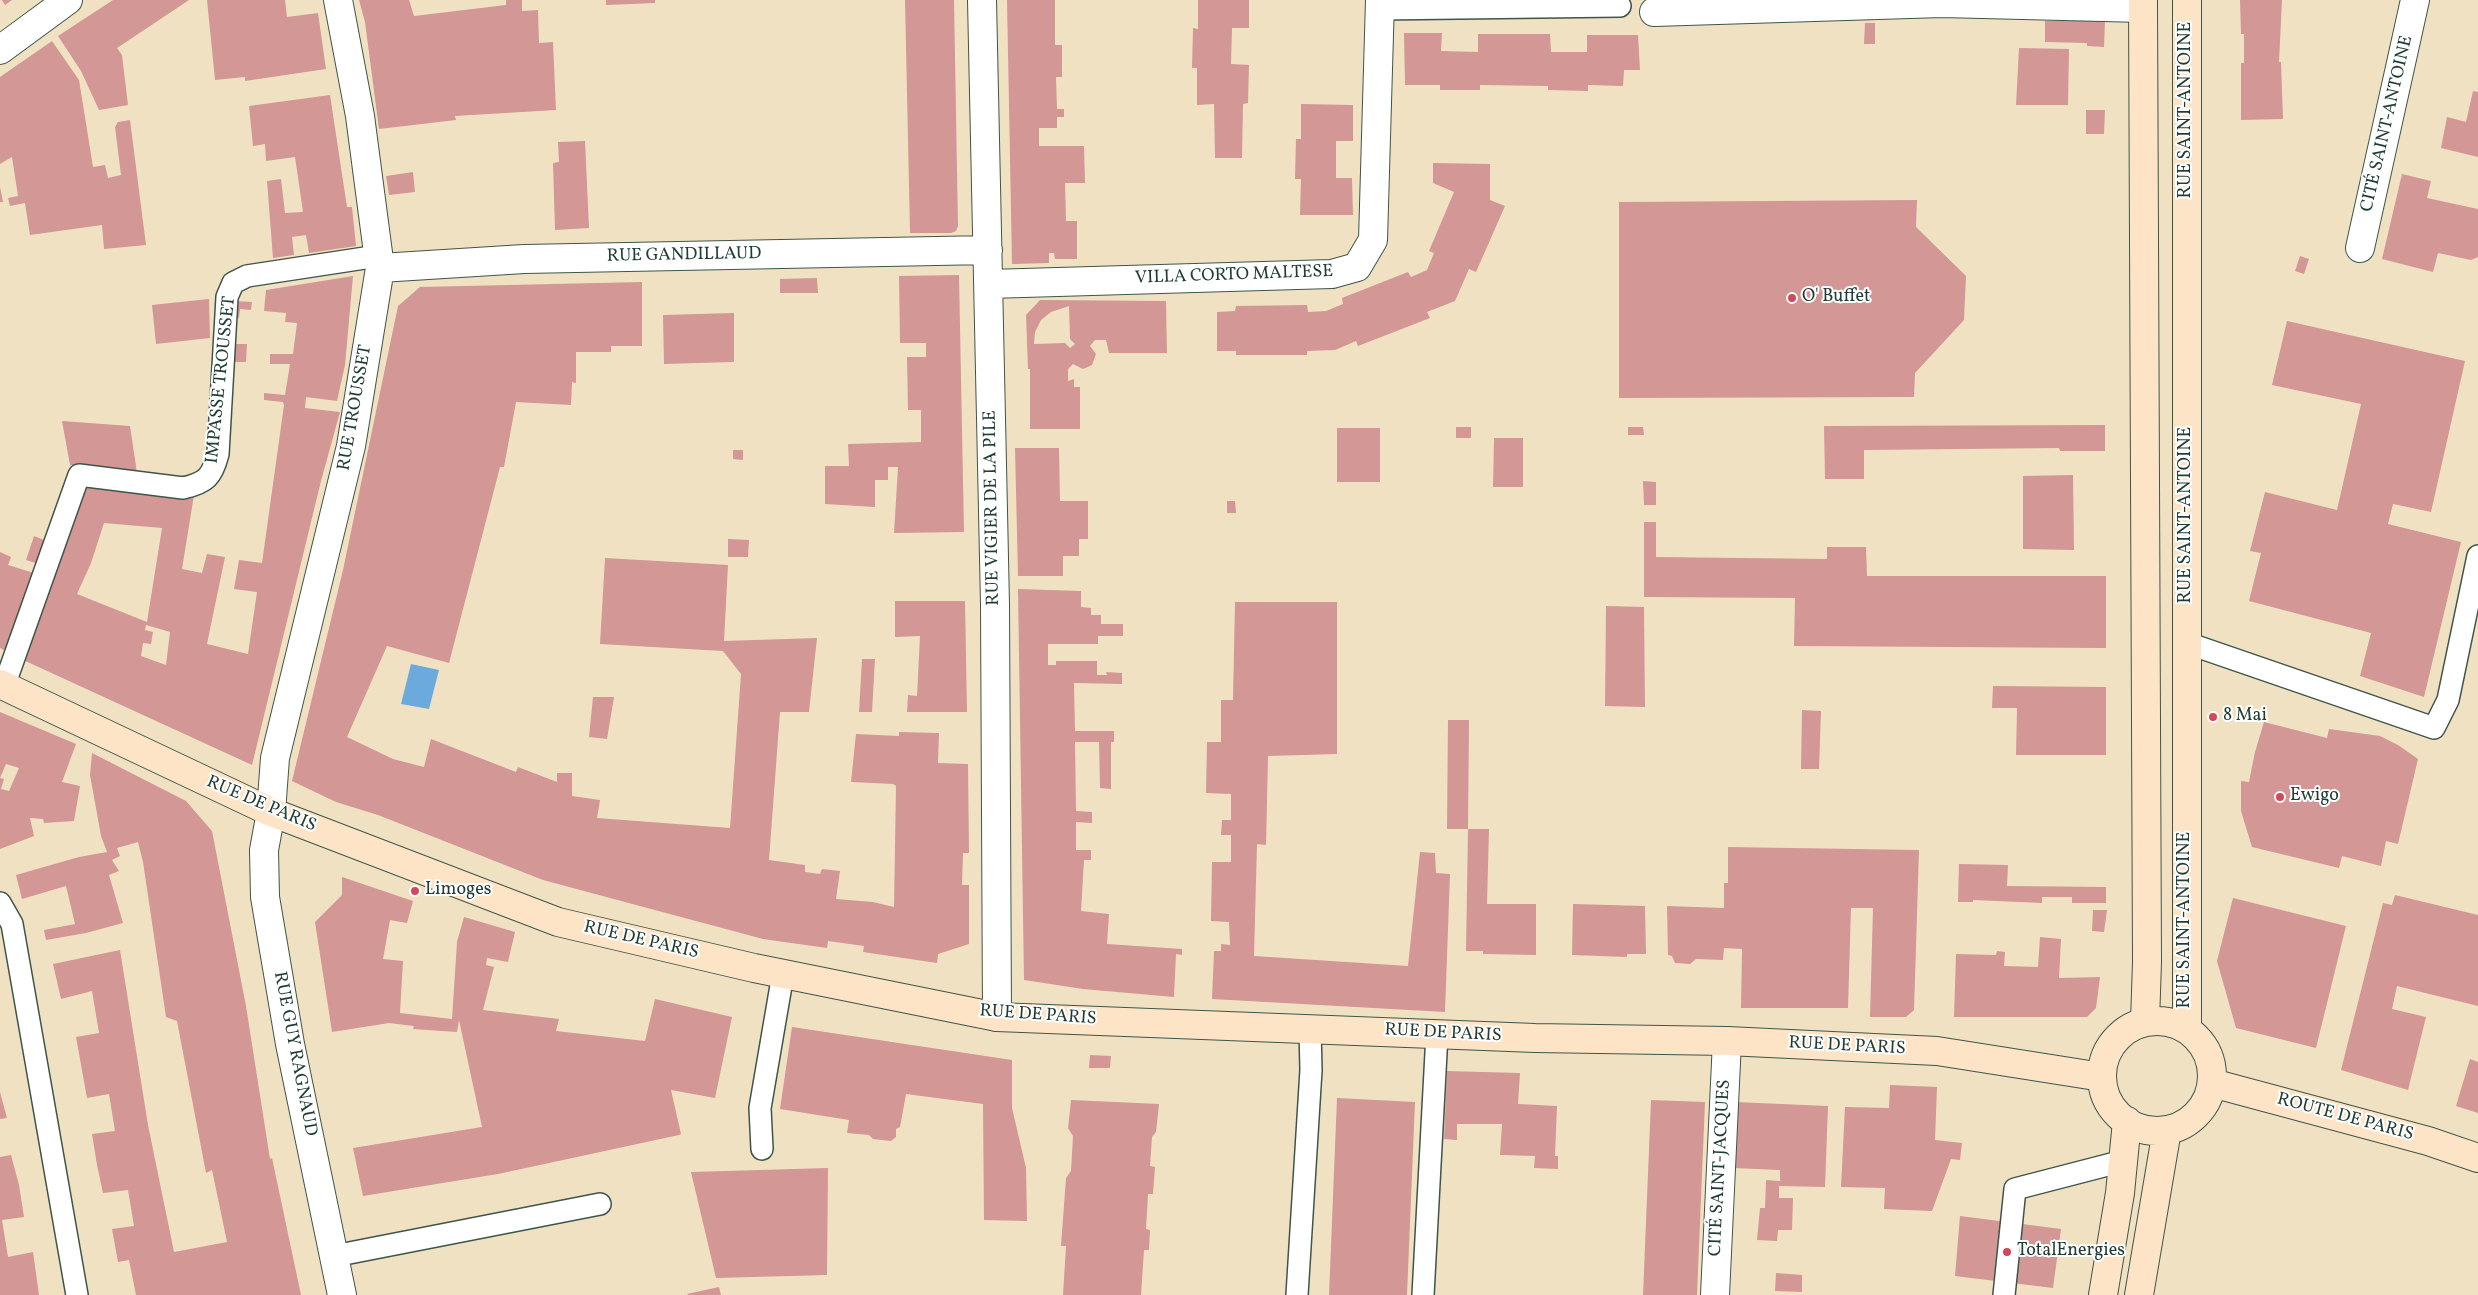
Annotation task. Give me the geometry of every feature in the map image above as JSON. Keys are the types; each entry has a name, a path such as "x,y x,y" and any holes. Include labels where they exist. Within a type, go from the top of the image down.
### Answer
{"main road":[{"name":"RUE SAINT-ANTOINE","path":"2186,1029 2187,0"},
{"path":"2143,4 2145,1022"},
{"name":"RUE DE PARIS","path":"2,685 272,812 558,922 783,974 997,1017 1535,1038 1727,1041 1937,1051 2102,1077"},
{"path":"2159,1020 2174,1023 2186,1029 2198,1039 2207,1052 2211,1067 2212,1083 2207,1099 2197,1113 2183,1124 2167,1130 2146,1129 2127,1121 2114,1109 2105,1094 2102,1077 2105,1058 2114,1042 2128,1029 2145,1022 2159,1020"},
{"name":"ROUTE DE PARIS","path":"2212,1083 2428,1141 2478,1158"},
{"path":"2103,1295 2123,1161 2127,1121"},
{"path":"2139,1295 2167,1130"}],"street":[{"path":"0,50 68,0"},
{"name":"RUE TROUSSET","path":"272,812 275,758 352,446 379,262 360,116 338,0"},
{"name":"RUE VIGIER DE LA PILE","path":"982,0 995,614 997,1017"},
{"name":"CITÉ SAINT-ANTOINE","path":"2360,248 2415,0"},
{"path":"1654,12 1942,1 2143,4"},
{"name":"VILLA CORTO MALTESE","path":"989,284 1332,274 1357,267 1373,240 1379,4"},
{"name":"RUE GANDILLAUD","path":"379,262 988,250"},
{"name":"RUE GUY RAGNAUD","path":"272,812 264,850 265,897 290,1044 342,1295"},
{"name":"CITÉ SAINT-JACQUES","path":"1715,1295 1727,1041"}],"lane":[{"path":"1379,4 1620,6"},
{"name":"IMPASSE TROUSSET","path":"2,685 79,475 183,488 199,485 213,472 218,454 227,297 233,283 247,276 379,262"},
{"path":"2187,643 2434,728 2448,700 2478,556"},
{"path":"0,903 12,924 77,1295"},
{"path":"762,1149 760,1108 783,974"},
{"path":"1297,1295 1310,1080 1310,1028"},
{"path":"1424,1295 1437,1034"},
{"path":"2004,1295 2015,1189 2123,1161"},
{"path":"334,1256 600,1204"}],"water":[{"path":"411,664 439,670 429,709 401,704"}],"building":[{"path":"2,0 12,0 5,5"},
{"path":"113,0 189,0 117,48 122,55 128,105 99,110 81,71 58,36"},
{"path":"207,0 285,0 287,17 318,13 326,69 245,81 245,77 215,80"},
{"path":"359,0 409,0 414,16 506,5 506,0 522,0 522,11 538,10 539,43 553,42 556,110 455,116 456,120 379,129 365,22"},
{"path":"606,0 655,0 655,3 606,5"},
{"path":"905,0 954,0 958,226 956,231 951,233 910,233"},
{"path":"1007,0 1055,0 1055,45 1062,45 1062,77 1056,77 1057,109 1064,109 1064,117 1057,117 1057,128 1039,128 1039,146 1084,146 1085,183 1065,183 1066,221 1077,221 1077,259 1055,259 1054,253 1049,253 1049,263 1012,264"},
{"path":"1198,0 1249,0 1249,28 1232,28 1231,64 1249,65 1248,103 1243,104 1242,158 1215,158 1214,104 1197,105 1197,68 1192,68 1193,28 1198,29"},
{"path":"2240,0 2282,0 2279,62 2281,62 2283,119 2241,120 2241,63 2244,63 2244,34 2241,34"},
{"path":"2105,20 2104,47 2087,46 2087,43 2045,42 2045,21"},
{"path":"1865,23 1875,23 1875,44 1864,44"},
{"path":"1404,33 1442,33 1441,51 1478,52 1478,34 1550,34 1551,52 1587,52 1587,35 1638,35 1640,70 1624,70 1623,86 1588,85 1588,91 1548,90 1548,86 1480,85 1480,90 1440,90 1440,85 1405,85"},
{"path":"52,41 79,80 93,167 105,165 108,178 121,175 115,127 118,122 130,120 146,245 104,249 102,225 30,235 25,203 10,206 8,198 18,196 12,157 0,164 0,77"},
{"path":"2019,48 2069,49 2068,105 2016,105"},
{"path":"2473,91 2478,92 2478,157 2441,148 2447,117 2466,122"},
{"path":"330,95 347,207 352,207 356,246 309,253 306,235 292,237 294,255 273,258 267,181 281,179 285,213 303,212 295,157 266,161 265,144 253,146 249,106"},
{"path":"1301,104 1353,105 1353,141 1336,141 1336,178 1352,178 1353,215 1300,215 1301,179 1295,179 1296,139 1301,139"},
{"path":"2086,110 2105,110 2104,134 2086,134"},
{"path":"585,141 589,228 555,230 553,163 559,162 558,142"},
{"path":"1433,163 1490,164 1490,200 1505,206 1476,272 1469,269 1455,301 1427,312 1430,318 1358,346 1356,341 1335,350 1307,351 1307,355 1236,355 1236,351 1217,351 1217,312 1235,311 1236,306 1307,305 1308,312 1326,311 1343,304 1342,298 1408,272 1411,277 1427,270 1434,253 1429,251 1454,192 1433,183"},
{"path":"413,172 415,192 389,195 386,176"},
{"path":"2402,174 2431,181 2427,198 2478,209 2478,257 2471,260 2438,253 2433,272 2382,259"},
{"path":"0,187 3,202 0,202"},
{"name":"O' Buffet","path":"1917,200 1916,227 1966,276 1964,320 1915,373 1914,397 1619,398 1619,202"},
{"path":"2300,256 2309,259 2304,274 2295,271"},
{"path":"959,275 964,532 894,533 898,467 888,467 888,480 875,480 875,507 825,504 825,466 849,466 848,444 921,442 921,410 908,410 907,357 926,357 926,343 900,343 899,276"},
{"path":"353,276 345,365 337,401 306,397 305,408 340,412 321,481 252,765 21,659 81,482 194,495 182,569 202,573 207,554 225,557 207,644 248,654 257,592 234,589 239,560 262,563 284,405 283,402 264,400 264,393 285,395 290,364 270,364 270,354 293,354 297,323 285,322 286,313 264,311 266,290","holes":["104,523 162,528 147,622 77,594 91,563","146,625 170,632 166,665 141,656 143,643 151,644 153,632 145,630"]},
{"path":"817,278 818,293 780,293 780,279"},
{"path":"642,282 642,346 611,346 611,352 576,352 576,383 572,382 571,405 516,402 504,467 500,467 449,663 387,646 347,737 393,759 424,767 431,739 516,772 518,767 557,782 557,773 572,773 572,796 600,800 597,818 730,828 741,674 723,651 600,644 605,558 728,565 724,641 817,638 809,712 780,712 769,860 805,865 805,872 820,874 822,869 840,871 836,899 873,902 894,907 896,786 893,784 851,782 856,734 899,736 899,732 939,733 938,763 968,764 969,853 963,853 962,885 969,885 969,944 938,954 937,963 863,952 864,946 828,941 827,948 763,939 543,880 378,815 336,802 292,781 343,570 398,306 420,287"},
{"path":"209,299 210,338 156,344 152,305"},
{"path":"1040,300 1166,301 1167,353 1109,353 1106,340 1095,340 1090,346 1096,354 1092,365 1083,369 1073,364 1068,369 1068,381 1074,379 1074,387 1080,387 1080,429 1030,429 1030,369 1028,369 1026,315","holes":["1069,306 1070,339 1075,344 1070,348 1065,343 1034,344 1035,332 1041,320 1051,312"]},
{"path":"235,301 252,302 251,310 240,309 239,318 233,317"},
{"path":"734,313 734,362 664,364 663,315"},
{"path":"2287,321 2465,361 2431,512 2393,504 2388,524 2461,542 2424,697 2360,676 2371,633 2249,601 2261,553 2250,551 2265,492 2337,510 2361,404 2272,385"},
{"path":"231,344 247,344 246,362 230,362"},
{"path":"62,421 130,426 137,473 70,465"},
{"path":"2105,425 2105,451 2060,451 2059,448 1864,450 1864,479 1825,479 1824,426"},
{"path":"1456,427 1471,427 1471,438 1456,438"},
{"path":"1628,427 1643,427 1644,435 1628,435"},
{"path":"1337,428 1380,428 1380,482 1337,482"},
{"path":"1494,438 1523,438 1523,487 1493,487"},
{"path":"1015,448 1059,448 1060,501 1088,501 1088,539 1079,539 1079,556 1063,556 1063,576 1018,576"},
{"path":"733,450 743,450 743,460 733,459"},
{"path":"2073,475 2074,550 2023,549 2023,476"},
{"path":"1643,481 1656,482 1656,505 1644,505"},
{"path":"1227,501 1235,501 1236,513 1227,513"},
{"path":"1644,522 1656,522 1656,557 1827,559 1827,547 1866,547 1867,576 2106,576 2106,648 1794,646 1795,598 1644,597"},
{"path":"34,536 47,541 39,564 26,560"},
{"path":"728,539 749,540 748,557 728,557"},
{"path":"0,552 11,557 8,565 37,574 10,653 0,648"},
{"path":"1018,589 1081,591 1081,607 1091,608 1091,615 1101,615 1101,624 1123,624 1123,636 1098,636 1098,644 1048,644 1048,665 1056,665 1056,661 1097,661 1097,675 1107,675 1106,672 1122,673 1122,684 1074,683 1075,731 1114,731 1114,742 1111,742 1111,789 1100,788 1099,742 1075,742 1076,811 1092,812 1092,823 1076,822 1076,850 1091,850 1091,860 1084,860 1081,911 1109,914 1107,944 1182,949 1182,955 1176,954 1174,997 1083,989 1024,980"},
{"path":"895,601 965,601 967,712 907,712 908,695 917,696 920,636 895,637"},
{"path":"1235,602 1337,602 1337,754 1268,756 1266,845 1257,844 1254,956 1408,966 1420,852 1435,853 1436,873 1450,874 1445,1012 1212,999 1214,951 1221,951 1221,944 1230,945 1229,922 1211,921 1212,862 1231,862 1231,835 1221,835 1222,820 1231,820 1231,794 1206,793 1207,742 1221,742 1221,700 1233,700"},
{"path":"1606,606 1644,607 1645,707 1605,706"},
{"path":"862,659 875,659 872,712 859,712"},
{"path":"1993,686 2106,687 2106,755 2016,755 2017,708 1992,708"},
{"path":"593,697 614,697 607,739 589,737"},
{"path":"1802,710 1821,711 1819,769 1801,769"},
{"path":"0,712 76,744 62,782 80,786 74,821 44,823 43,819 30,818 34,836 0,849","holes":["6,764 19,768 9,791 1,789 4,779 0,778"]},
{"path":"1448,720 1469,720 1468,829 1447,829"},
{"path":"2264,722 2327,738 2329,729 2380,736 2398,745 2418,759 2398,844 2386,841 2381,866 2342,856 2339,868 2252,847 2241,811 2241,781 2249,782"},
{"path":"92,753 186,801 212,831 246,1006 270,1159 272,1158 301,1295 136,1295 129,1260 118,1262 112,1229 134,1226 128,1190 103,1193 92,1134 115,1131 109,1094 87,1098 76,1037 99,1033 92,991 61,999 53,964 120,950 148,1125 174,1252 227,1242 212,1170 206,1173 177,1021 166,1017 143,862 138,842 117,848 120,856 112,860 119,871 109,875 123,923 86,933 46,940 44,930 75,924 66,886 22,899 16,875 79,857 107,852 101,836 90,775"},
{"path":"1468,829 1489,829 1487,904 1536,904 1536,955 1483,954 1483,951 1466,951"},
{"path":"1728,847 1919,850 1914,1010 1906,1017 1870,1017 1873,908 1851,908 1848,1008 1741,1008 1742,949 1724,948 1723,960 1696,959 1690,964 1675,963 1672,956 1668,955 1667,906 1724,908 1724,883 1728,883"},
{"path":"1959,864 2008,865 2007,886 2106,887 2106,903 2072,903 2072,897 2042,897 2042,903 1973,900 1973,902 1958,902"},
{"path":"342,877 413,901 407,923 390,920 383,959 403,961 400,1013 452,1019 457,942 464,917 515,932 508,962 487,958 486,965 494,967 483,1010 559,1019 556,1031 645,1041 655,999 732,1017 715,1098 671,1090 681,1134 679,1135 498,1174 363,1196 353,1148 482,1127 459,1020 457,1032 413,1029 414,1026 389,1023 332,1032 315,922 342,895"},
{"path":"2395,895 2478,915 2478,1006 2397,986 2392,1009 2426,1017 2408,1090 2341,1070 2383,903 2392,905"},
{"path":"2233,898 2346,926 2316,1048 2236,1028 2217,961"},
{"path":"1573,904 1645,906 1646,954 1627,954 1627,957 1572,955"},
{"path":"2093,910 2107,910 2104,932 2092,931"},
{"path":"2040,937 2061,939 2059,978 2100,977 2096,1008 2087,1017 1954,1017 1956,954 1996,955 1997,951 2005,952 2004,966 2038,967"},
{"path":"792,1027 1012,1060 1012,1108 1026,1168 1027,1221 984,1220 983,1104 906,1094 900,1127 896,1129 896,1137 891,1141 873,1139 869,1135 847,1133 849,1120 780,1109"},
{"path":"1090,1055 1111,1056 1110,1068 1089,1068"},
{"path":"2470,1059 2478,1062 2478,1113 2456,1106"},
{"path":"1447,1071 1520,1073 1518,1104 1557,1106 1555,1156 1558,1156 1558,1169 1534,1168 1535,1156 1500,1155 1502,1124 1457,1124 1457,1140 1444,1139"},
{"path":"1890,1085 1937,1087 1935,1140 1962,1143 1960,1160 1951,1159 1932,1211 1884,1209 1885,1188 1841,1187 1845,1107 1889,1108"},
{"path":"0,1092 7,1118 0,1119"},
{"path":"1337,1098 1415,1102 1407,1295 1329,1295"},
{"path":"1071,1100 1159,1104 1156,1132 1152,1137 1150,1166 1155,1167 1153,1194 1148,1194 1146,1229 1150,1230 1149,1250 1144,1250 1141,1295 1063,1295 1066,1246 1061,1246 1066,1178 1071,1171 1073,1136 1068,1128"},
{"path":"1651,1100 1705,1102 1697,1295 1643,1295"},
{"path":"1735,1102 1828,1106 1825,1187 1779,1186 1779,1198 1793,1198 1792,1230 1778,1230 1777,1241 1757,1240 1760,1208 1765,1208 1766,1180 1780,1181 1780,1170 1733,1168"},
{"path":"11,1155 19,1185 24,1217 2,1220 8,1257 33,1252 39,1295 0,1295 0,1157"},
{"path":"828,1168 827,1275 716,1278 691,1172"},
{"name":"TotalEnergies","path":"1960,1216 2061,1229 2053,1288 1955,1276"},
{"path":"1776,1273 1802,1275 1802,1292 1775,1291"},
{"path":"719,1287 721,1295 687,1294"}],"place":[{"name":"O' Buffet","path":"1792,298"},
{"name":"8 Mai","path":"2213,717"},
{"name":"Ewigo","path":"2280,797"},
{"name":"Limoges","path":"415,891"},
{"name":"TotalEnergies","path":"2007,1252"}]}
